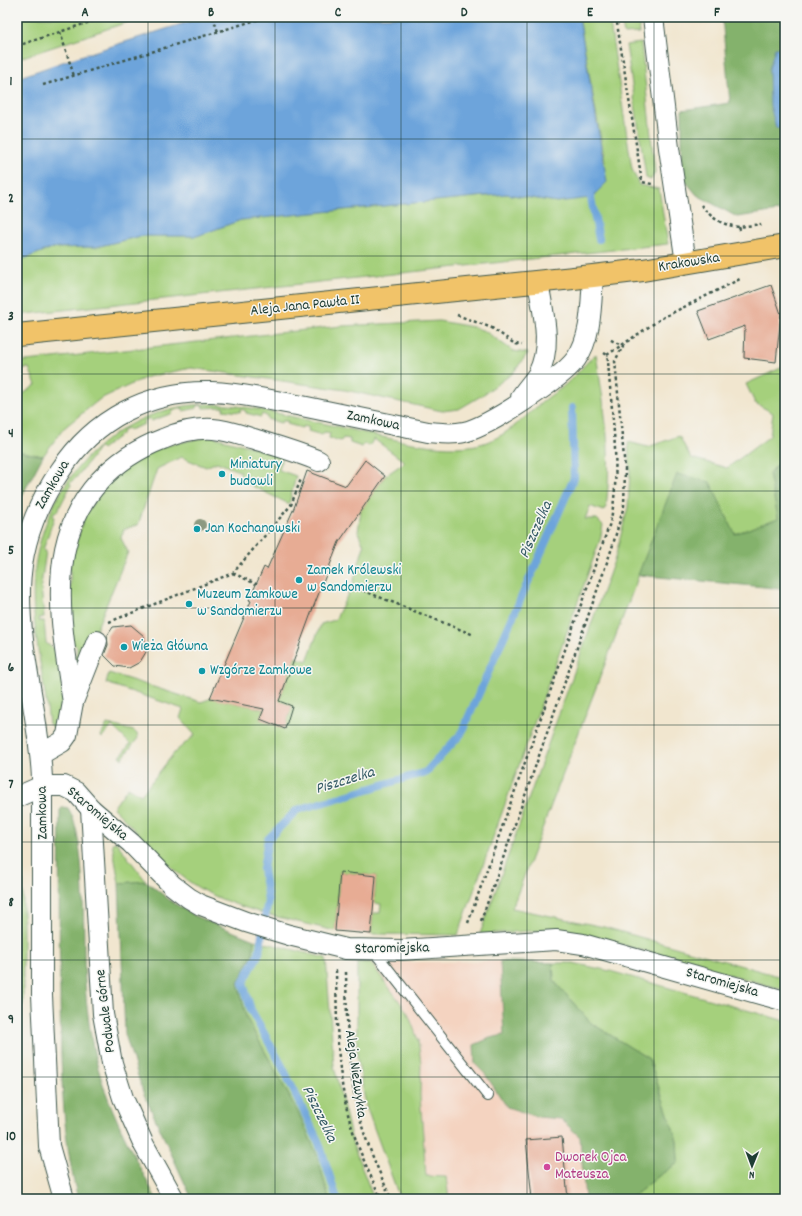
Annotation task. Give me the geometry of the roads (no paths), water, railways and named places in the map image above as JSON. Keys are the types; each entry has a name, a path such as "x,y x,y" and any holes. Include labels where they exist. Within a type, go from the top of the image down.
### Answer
{"main road":[{"name":"Krakowska","path":"593,276 686,263 785,246"},
{"name":"Aleja Jana Pawła II","path":"17,335 593,276"}],"street":[{"path":"654,17 669,148 686,263"},
{"name":"Zamkowa","path":"64,1199 49,1146 42,995 41,754 22,629 20,588 24,548 37,511 51,484 70,456 87,437 106,421 153,399 180,393 211,392 245,395 428,432 450,434 466,432 491,420 555,380 576,359 584,343 591,313 593,276"},
{"name":"Zamkowa","path":"513,406 537,375 545,356 546,331 538,282"},
{"path":"73,702 66,656 61,593 65,548 73,522 96,483 113,467 135,451 178,432 200,429 229,431 288,449 319,461"},
{"path":"41,754 62,742 67,735 73,702 97,641"},
{"path":"19,793 42,786"},
{"name":"Staromiejska","path":"42,786 64,786 76,792 91,809 131,843 172,885 189,898 201,905 289,936 341,948 373,950 556,940 583,944 785,1000"},
{"name":"Podwale Górne","path":"91,809 103,1014 112,1063 126,1105 144,1145 174,1199"}],"lane":[{"path":"373,950 488,1096"}],"water":[{"path":"204,17 579,17 607,182 591,198 557,202 506,194 241,220 197,236 141,236 96,247 52,248 26,258 17,258 17,78 74,58"},
{"path":"775,48 785,48 785,129 776,128 770,105 769,69"}],"waterway":[{"name":"Piszczelka","path":"591,198 599,239"},
{"name":"Piszczelka","path":"337,1199 319,1143 282,1066 251,1010 243,983 259,953 268,900 263,869 268,839 297,810 426,772 461,734 574,478 572,408"}],"place":[{"name":"Miniatury budowli","path":"222,474"},
{"name":"Jan Kochanowski","path":"197,529"},
{"name":"Zamek Królewski w Sandomierzu","path":"299,580"},
{"name":"Muzeum Zamkowe w Sandomierzu","path":"189,604"},
{"name":"Wieża Główna","path":"124,647"},
{"name":"Wzgórze Zamkowe","path":"202,671"},
{"name":"Dworek Ojca Mateusza","path":"547,1167"}]}
